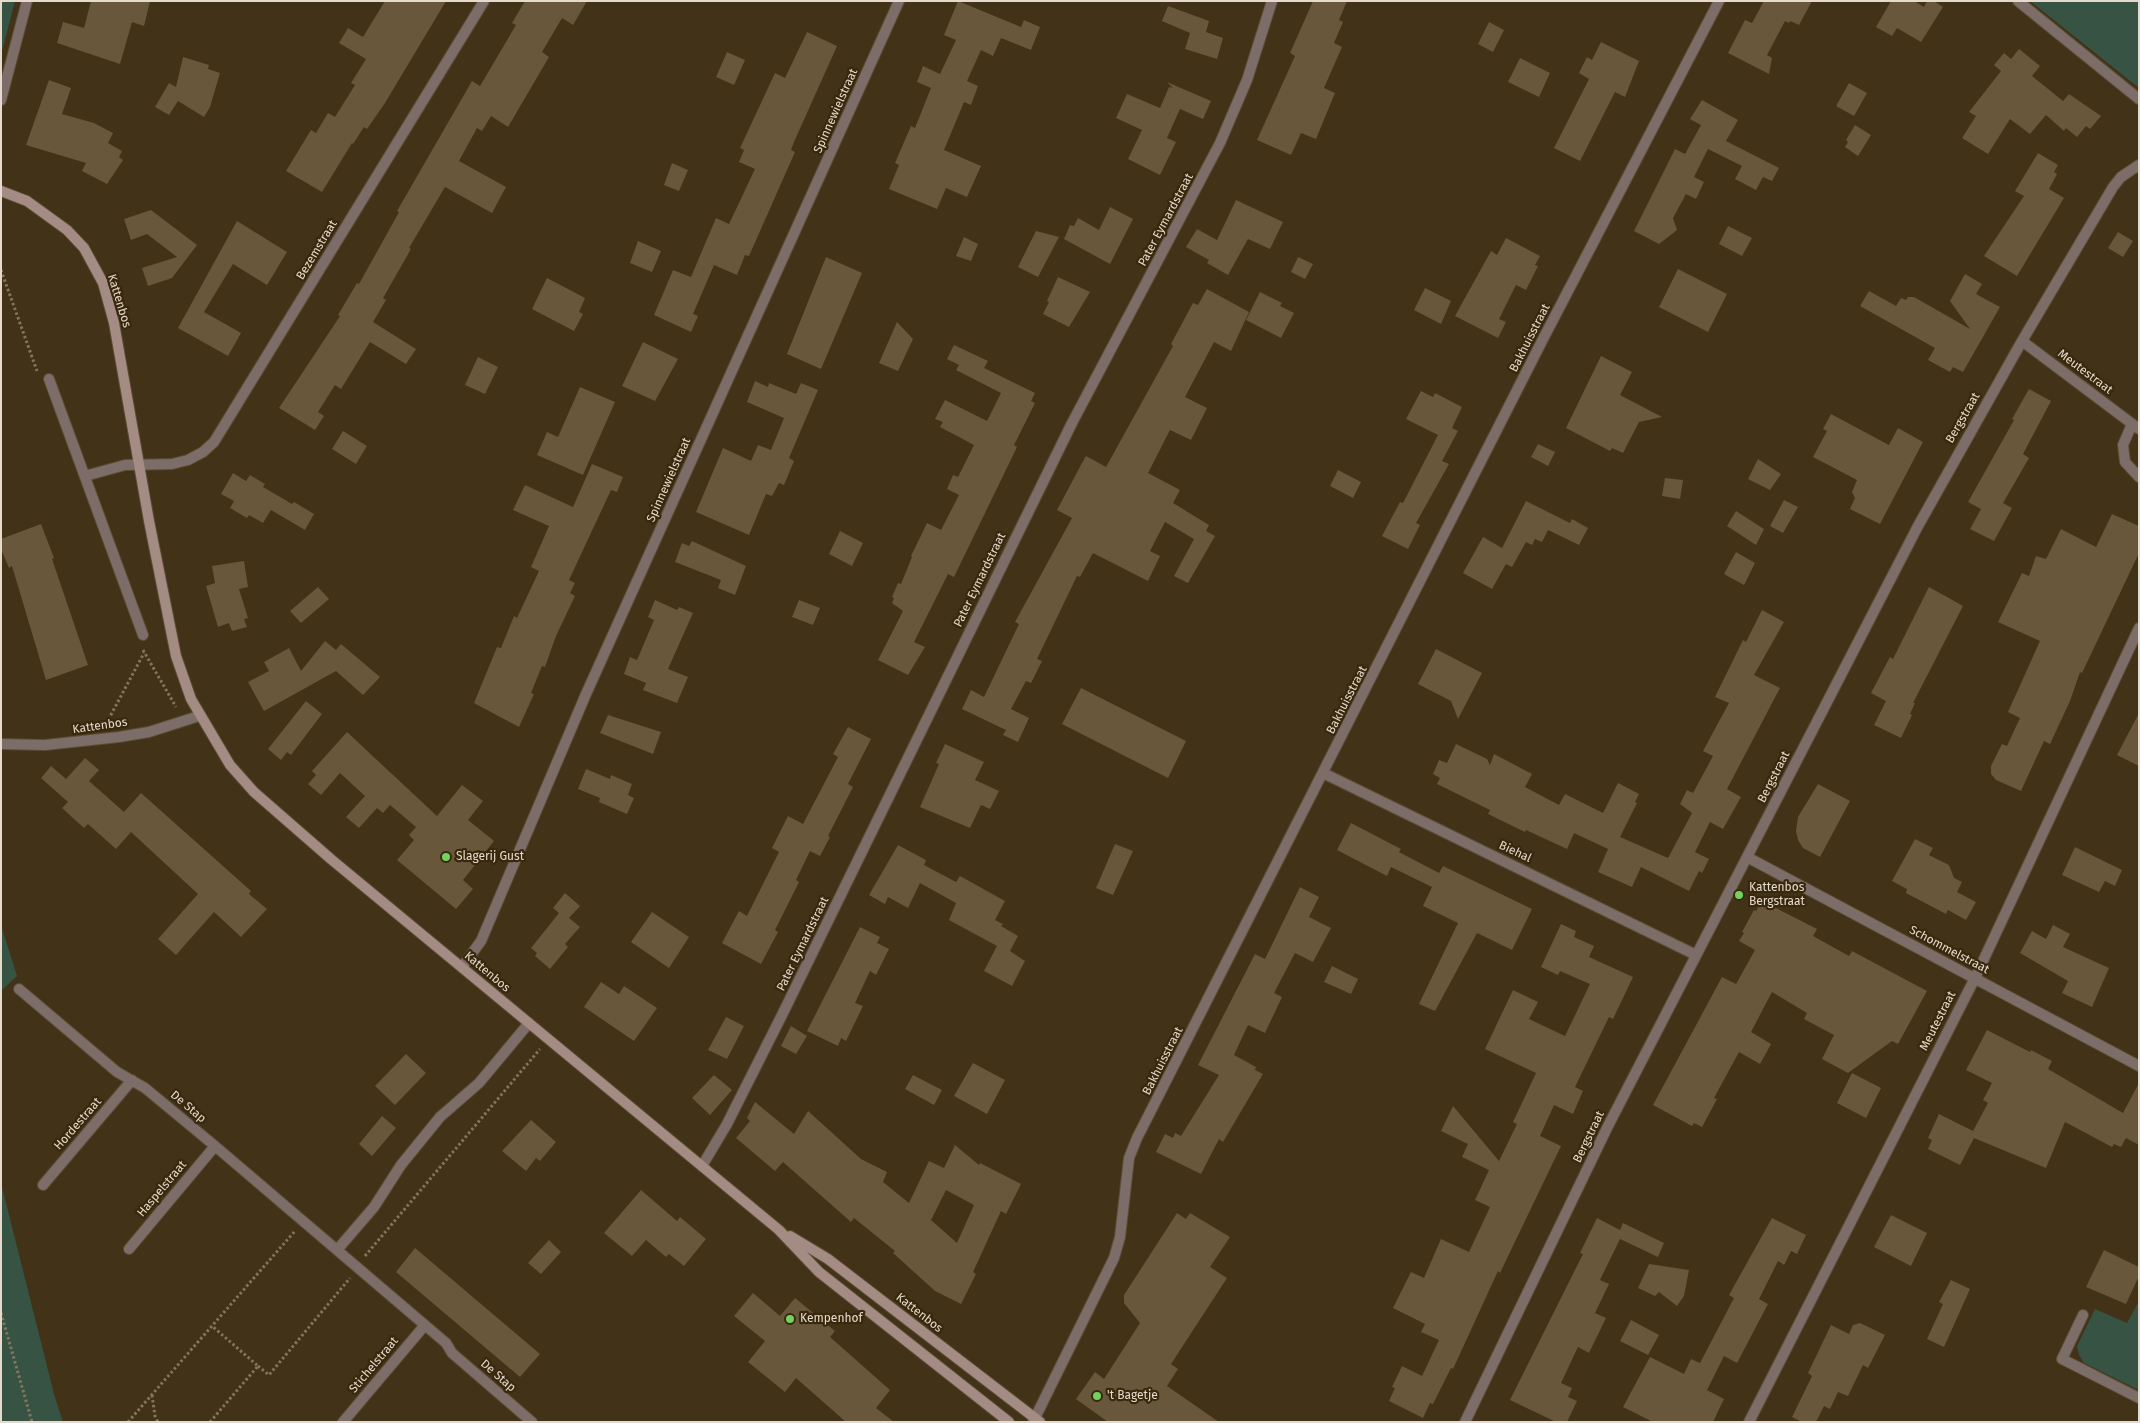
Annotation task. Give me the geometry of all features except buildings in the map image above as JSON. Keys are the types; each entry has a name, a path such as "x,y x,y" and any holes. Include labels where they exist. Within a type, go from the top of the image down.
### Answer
{"main road":[{"name":"Kattenbos","path":"1,192 27,201 67,230 84,248 103,283 114,323 170,633 184,682 199,716 230,765 254,792 779,1230 818,1272 1009,1422"},
{"name":"Kattenbos","path":"779,1230 828,1259 1036,1421"}],"street":[{"path":"1,100 27,1"},
{"name":"Bezemstraat","path":"139,465 172,464 188,460 204,452 214,442 484,1"},
{"name":"Spinnewielstraat","path":"462,967 481,941 590,685 899,1"},
{"name":"Pater Eymardstraat","path":"702,1166 727,1124 782,1015 1072,423 1220,143 1247,80 1272,1"},
{"name":"Bakhuisstraat","path":"1036,1421 1114,1258 1120,1237 1129,1158 1137,1138 1542,341 1719,1"},
{"path":"2018,1 2139,99"},
{"name":"Bergstraat","path":"1465,1422 1608,1126 1918,526 2022,341 2113,187 2120,177 2139,165"},
{"name":"Meutestraat","path":"2022,341 2136,426 2123,445 2125,462 2139,477"},
{"path":"48,379 143,635"},
{"path":"85,476 125,465 139,465"},
{"name":"Meutestraat","path":"1749,1422 1975,978 2139,628"},
{"name":"Kattenbos","path":"1,744 45,745 97,740 149,732 199,716"},
{"name":"Biehal","path":"1324,773 1696,955"},
{"name":"Schommelstraat","path":"1747,857 2139,1066"},
{"name":"De Stap","path":"19,989 117,1072 145,1088 215,1146 446,1343 452,1353 532,1422"},
{"path":"337,1250 374,1207 401,1165 440,1117 479,1083 529,1023"},
{"name":"Hordestraat","path":"43,1185 132,1080"},
{"name":"Haspelstraat","path":"129,1249 215,1146"},
{"path":"2084,1315 2062,1359 2139,1398"},
{"name":"Stichelstraat","path":"343,1422 425,1325"}],"path":[{"path":"97,740 144,652"},
{"path":"212,1326 269,1375 358,1268 366,1254 548,1039"},
{"path":"128,1422 303,1222"},
{"path":"1,1313 32,1422"},
{"path":"210,1422 258,1366"},
{"path":"152,1395 155,1416 158,1422"}],"green space":[{"path":"1,1 15,1 1,55"},
{"path":"2030,1 2139,1 2139,88"},
{"path":"1,925 17,976 1,991"},
{"path":"1,1183 54,1394 63,1422 1,1422"},
{"path":"2139,1301 2139,1390 2084,1363 2079,1355 2077,1346 2095,1309 2127,1323"}],"place":[{"name":"Slagerij Gust","path":"446,857"},
{"name":"Kattenbos Bergstraat","path":"1739,895"},
{"name":"Kempenhof","path":"790,1319"},
{"name":"'t Bagetje","path":"1097,1396"}]}
